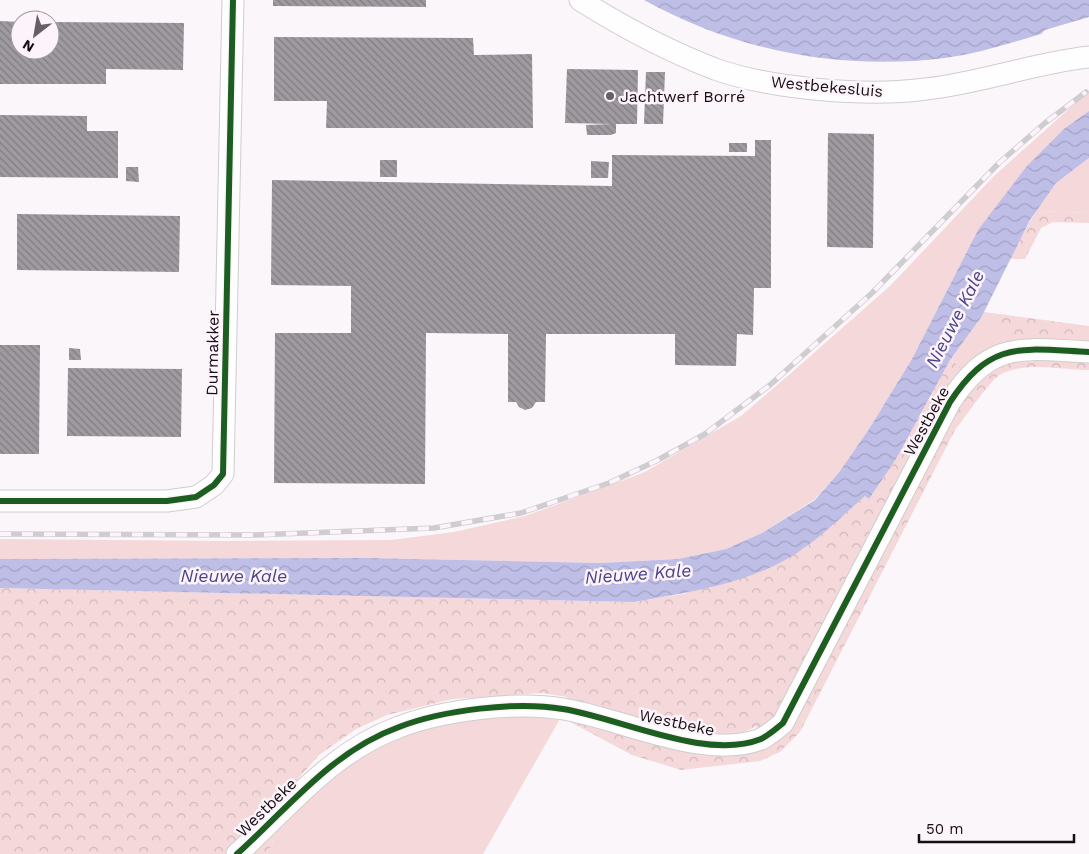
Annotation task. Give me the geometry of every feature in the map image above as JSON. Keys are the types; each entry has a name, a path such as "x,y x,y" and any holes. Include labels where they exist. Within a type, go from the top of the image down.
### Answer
{"street":[{"name":"Durmakker","path":"0,501 167,501 196,497 214,485 223,474 233,0"},
{"name":"Westbekesluis","path":"580,0 631,30 717,69 756,79 818,88 872,93 925,90 998,77 1064,60 1089,57"},
{"name":"Westbeke","path":"237,854 342,756 393,729 433,718 470,710 532,707 563,709 706,744 737,745 761,739 783,723 950,402 964,381 991,358 1012,350 1089,352"}],"green space":[{"path":"1089,91 1089,111 1065,128 978,230 912,359 869,429 840,471 815,499 762,533 726,549 678,559 600,563 367,558 0,559 0,539 391,540 454,532 525,516 643,473 741,416 891,285 994,176"},
{"path":"1089,158 1089,213 1036,211 1056,183"},
{"path":"1036,211 1089,213 1089,223 1053,222 1041,228 1025,259 1009,259"},
{"path":"984,312 1089,326 1089,370 1033,367 1011,370 997,377 984,391 955,430 800,732 780,752 760,761 681,770 632,755 561,717 567,697 542,693 453,699 387,715 356,729 319,755 258,825 274,842 266,854 0,854 0,588 634,602 683,594 803,549 865,496 869,499 896,459 950,360 978,379 1011,361 1006,340 1000,328 982,316","holes":["666,722 700,733 723,736 745,732 756,726 761,745 655,740"]},
{"path":"982,316 1000,328 1006,339 1011,361 978,379 950,360"},
{"path":"468,716 561,717 483,854 266,854 274,842 268,835 317,783 385,737"}],"water":[{"path":"644,0 1089,0 1089,17 1045,30 1041,34 969,54 945,58 867,62 828,59 752,44 679,18"},
{"name":"Nieuwe Kale","path":"1089,111 1089,158 1056,183 1030,220 982,316 950,360 896,459 869,499 865,496 804,548 765,570 700,590 634,602 0,588 0,559 367,558 600,563 678,559 726,549 762,533 815,500 840,471 869,429 912,359 978,230 1027,166 1065,128"}],"building":[{"path":"273,0 426,0 426,7 273,6"},
{"path":"0,21 10,22 10,60 60,60 60,22 184,23 183,70 106,69 106,84 0,84"},
{"path":"274,37 473,38 474,55 532,54 533,128 326,128 327,101 274,101"},
{"name":"Jachtwerf Borré","path":"567,69 638,70 637,124 616,124 616,133 611,135 587,135 586,125 612,124 565,123"},
{"path":"646,72 665,72 663,124 644,124"},
{"path":"0,115 87,116 87,131 118,131 118,178 0,177"},
{"path":"828,133 874,134 873,248 827,247"},
{"path":"755,140 771,140 771,288 754,288 753,335 737,334 736,366 675,365 675,334 546,334 545,402 536,402 532,408 525,410 519,407 516,402 508,402 508,334 426,333 425,484 274,483 275,333 351,333 351,286 271,285 272,180 612,186 612,155 755,156"},
{"path":"729,143 747,143 747,152 729,152"},
{"path":"380,160 397,160 397,177 380,177"},
{"path":"591,161 609,162 608,178 591,178"},
{"path":"126,167 138,167 139,182 126,181"},
{"path":"17,214 180,216 179,272 17,270"},
{"path":"0,345 40,345 39,454 0,454"},
{"path":"69,348 80,349 81,360 69,360"},
{"path":"68,368 182,369 181,437 67,436"}],"railway":[{"path":"0,534 255,535 434,528 521,513 609,483 656,461 705,434 770,385 872,293 999,163 1045,123 1086,92"}],"cycle path":[{"path":"0,501 167,501 196,497 214,485 223,474 233,0"},
{"path":"237,854 312,782 353,750 375,737 399,727 437,716 502,707 544,707 586,714 689,742 715,745 739,744 761,739 783,723 950,402 965,382 980,367 994,358 1010,352 1026,350 1089,352"}],"place":[{"name":"Jachtwerf Borré","path":"610,96"}]}
